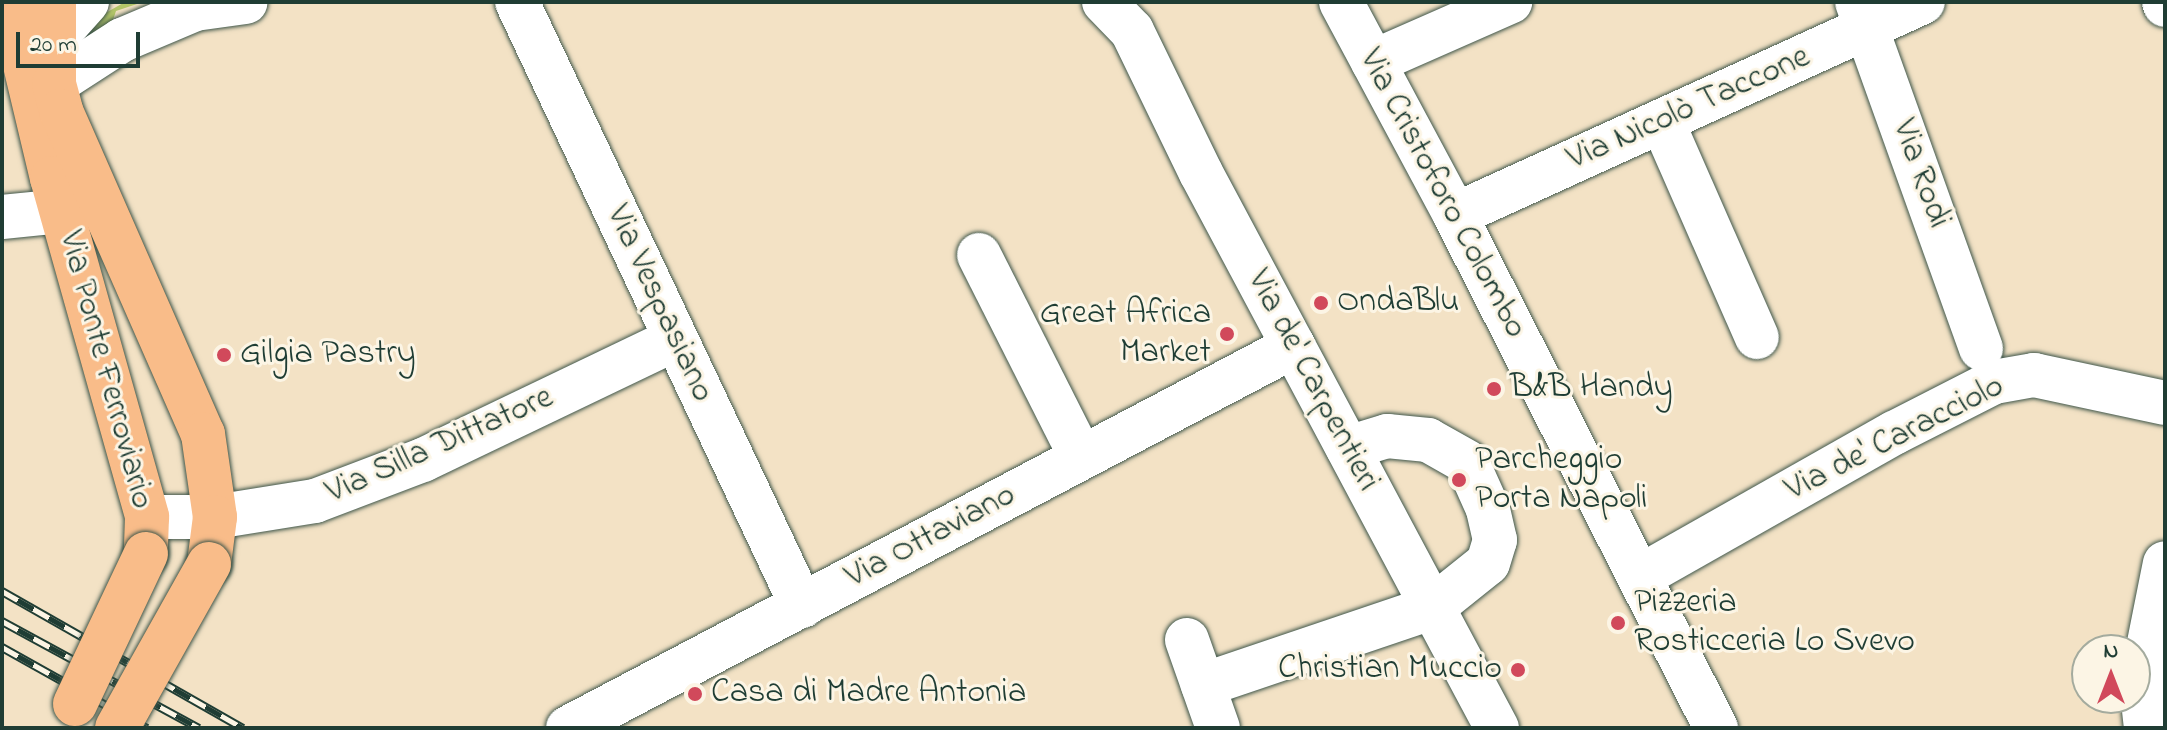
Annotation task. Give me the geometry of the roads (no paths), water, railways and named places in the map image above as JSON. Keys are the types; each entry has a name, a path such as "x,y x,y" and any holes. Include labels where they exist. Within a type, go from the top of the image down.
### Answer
{"main road":[{"name":"Via Ponte Ferroviario","path":"10,2 61,211 136,473 147,536 75,716"},
{"name":"Via Ponte Ferroviario","path":"54,21 54,84 61,111 203,434 215,517 209,564 117,728"},
{"path":"136,473 174,475 189,468 206,453"}],"street":[{"name":"Via Ponte Ferroviario","path":"54,21 87,2"},
{"path":"54,84 122,40 195,9 246,2"},
{"name":"Via Vespasiano","path":"517,2 802,606"},
{"name":"Via Cristoforo Colombo","path":"1341,2 1455,215 1716,728"},
{"path":"1373,62 1510,2"},
{"name":"Via Nicolò Taccone","path":"1455,215 1662,121 1862,15 1923,2"},
{"name":"Via de' Carpentieri","path":"1124,12 1201,173 1497,728"},
{"name":"Via Rodi","path":"1862,15 1981,348"},
{"path":"1662,121 1757,337"},
{"path":"2,217 61,211"},
{"path":"979,255 1081,457"},
{"name":"Via Silla Dittatore","path":"147,536 215,517 315,501 423,460 675,339"},
{"name":"Via Ottaviano","path":"568,728 1294,346"},
{"name":"Via de' Caracciolo","path":"1641,576 1894,433 1994,382 2034,375 2165,403"},
{"path":"1203,685 1433,607 1488,563 1495,540 1488,509 1467,462 1428,440 1387,436 1348,448"},
{"path":"2146,728 2141,683 2165,563"},
{"path":"1187,640 1218,728"}],"railway":[{"path":"2,591 243,728"},
{"path":"2,621 199,728"},
{"path":"2,647 147,728"}],"place":[{"name":"OndaBlu","path":"1321,303"},
{"name":"Great Africa Market","path":"1227,334"},
{"name":"Gilgia Pastry","path":"224,355"},
{"name":"B&B Handy","path":"1494,389"},
{"name":"Parcheggio Porta Napoli","path":"1459,480"},
{"name":"Pizzeria Rosticceria Lo Svevo","path":"1618,623"},
{"name":"Christian Muccio","path":"1518,670"},
{"name":"Casa di Madre Antonia","path":"695,694"}]}
